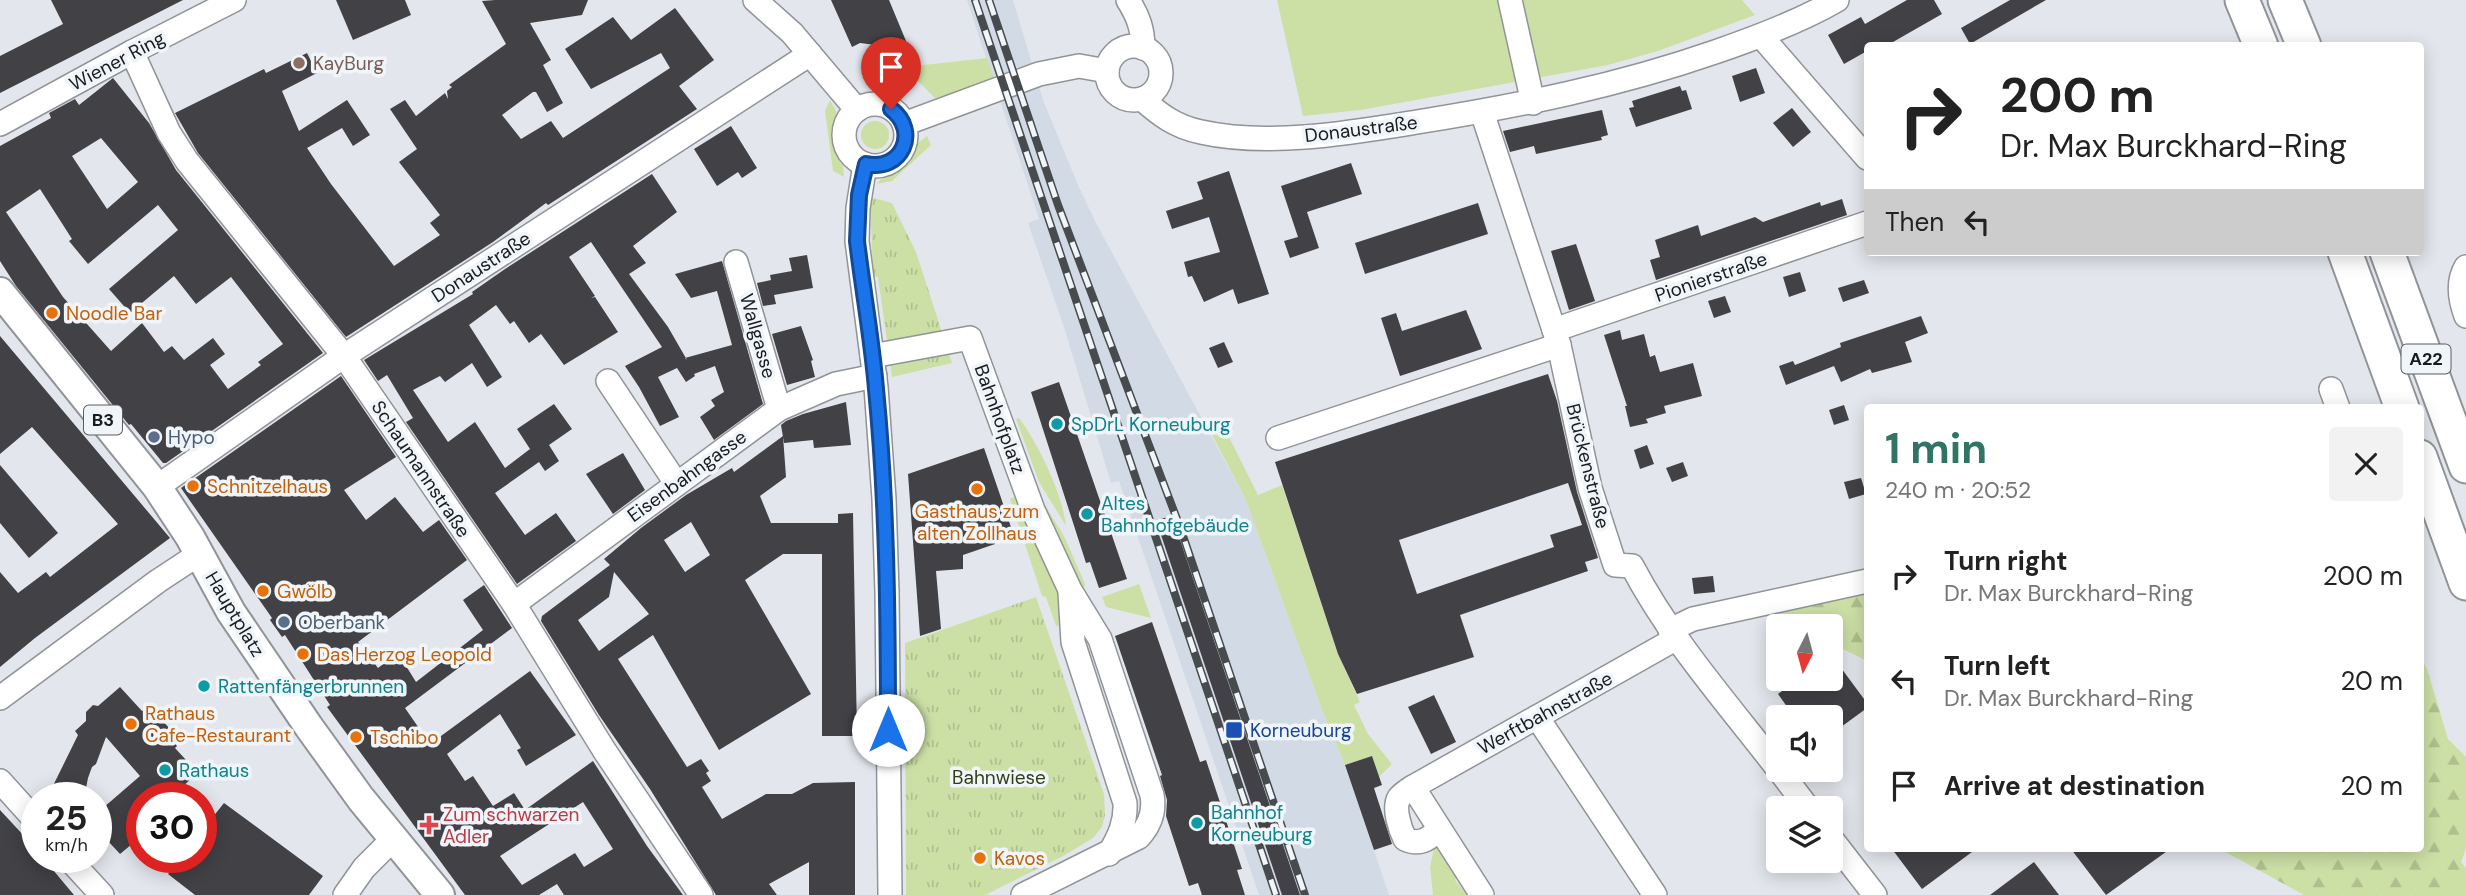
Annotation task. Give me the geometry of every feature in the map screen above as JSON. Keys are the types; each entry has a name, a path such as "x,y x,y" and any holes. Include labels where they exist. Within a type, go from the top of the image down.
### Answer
{"highway":[{"path":"2242,0 2259,42"},
{"path":"2285,0 2302,42"},
{"name":"A22","path":"2346,256 2401,404"},
{"name":"A22","path":"2388,256 2466,466"},
{"path":"2424,468 2466,583"}],"main road":[{"name":"B3","path":"0,292 157,487 199,554"},
{"name":"Hauptplatz","path":"199,554 231,612 309,727 361,800 394,838"},
{"name":"B3","path":"394,838 440,895"}],"street":[{"name":"Wiener Ring","path":"0,124 234,0"},
{"path":"1128,0 1140,20 1143,48"},
{"path":"1510,0 1533,103"},
{"name":"Donaustraße","path":"1107,71 1111,87 1116,94 1124,99 1142,99 1162,117 1180,126 1226,136 1275,137 1338,133 1533,103 1635,78 1761,36 1836,0"},
{"path":"771,5 858,110"},
{"path":"1761,36 1864,155"},
{"path":"904,124 1039,74 1079,66 1107,71 1112,58 1122,49 1129,47 1143,48 1157,61 1160,73 1157,86 1142,99"},
{"name":"Schaumannstraße","path":"132,52 169,133 187,160 344,356 514,604 604,750 701,895"},
{"name":"Donaustraße","path":"157,487 344,356 810,54"},
{"path":"866,106 882,106 896,113 904,124 906,138 900,154 881,165 866,164 852,155 844,140 846,123 858,110 866,106"},
{"name":"Brückenstraße","path":"1482,112 1556,337 1590,488 1615,565 1632,566 1651,602 1766,754"},
{"path":"866,164 859,195 857,241 873,366 887,592 890,895"},
{"name":"Pionierstraße","path":"1278,438 1864,224"},
{"name":"Wallgasse","path":"736,262 779,410"},
{"path":"2466,267 2463,271 2460,296 2466,316"},
{"name":"Bahnhofplatz","path":"873,366 970,338 1033,510 1070,590 1073,642 1125,803 1122,829 1109,854 1023,895"},
{"name":"Eisenbahngasse","path":"514,604 779,410 873,366"},
{"path":"608,381 677,483"},
{"name":"Hauptplatz","path":"0,698 199,554"},
{"name":"Werftbahnstraße","path":"1413,787 1537,717 1674,634 1693,619 1864,582"},
{"path":"1537,717 1655,895"},
{"path":"0,781 21,804"},
{"name":"Brückenstraße","path":"1787,782 1799,796"},
{"path":"1439,830 1425,841 1411,842 1405,839 1399,825 1397,801 1413,787 1482,895"},
{"path":"345,895 364,868 394,838"},
{"path":"1843,854 1875,895"},
{"path":"82,873 102,895"}],"shaded area":[{"path":"967,0 1013,0 1043,100 1078,185 1246,500 1322,710 1345,765 1389,895 1259,895 1119,481 1111,483 1064,327 1028,223 1039,219"}],"green space":[{"path":"1277,0 1742,0 1755,15 1658,51 1608,65 1361,110 1303,116"},
{"path":"987,58 996,83 935,98 918,81 917,71 923,65"},
{"path":"830,100 836,111 836,140 842,155 844,177 833,171 825,111"},
{"path":"875,121 885,125 889,135 885,145 875,149 865,145 861,135 865,125"},
{"path":"927,136 931,145 892,181 877,184 885,174 901,164 910,149"},
{"path":"870,197 892,203 916,252 952,363 892,377 878,277 873,276"},
{"path":"1019,418 1048,470 1060,499 1066,526 1039,482 1016,419"},
{"path":"1226,431 1258,495 1282,485 1338,654 1360,702 1354,705 1368,734 1392,764 1379,777 1372,756 1345,765 1322,710 1246,500 1212,435"},
{"path":"1039,495 1065,538 1085,584 1083,592"},
{"path":"1016,496 1057,585 1061,599 1061,624 1056,626 1046,597 1042,596 1010,499"},
{"path":"1139,584 1151,618 1106,607 1102,597"},
{"path":"1864,592 1864,660 1843,649 1843,614 1766,615 1759,612"},
{"name":"Bahnwiese","path":"1036,597 1104,794 1105,815 1102,827 1093,838 1065,855 985,895 906,895 905,643"},
{"path":"2424,663 2448,739 2466,757 2466,849 2461,862 2466,868 2466,895 2304,895 2225,852 2424,852"},
{"path":"1439,845 1452,855 1449,865 1455,880 1467,895 1433,895 1430,867 1434,848"}],"building":[{"path":"51,0 183,0 0,93 0,56 63,24"},
{"path":"336,0 405,0 411,15 353,40"},
{"path":"588,0 582,15 530,23 551,60 543,65 563,103 547,112 536,92 533,92 502,115 521,139 551,121 563,138 670,68 661,53 591,89 565,49 613,17 631,40 675,8 714,60 679,86 697,109 548,205 546,203 493,242 346,337 198,153 175,113 264,69 266,73 307,53 317,73 282,91 299,131 347,100 370,135 353,146 342,128 307,148 394,266 440,235 430,223 440,215 399,162 417,149 390,109 405,100 416,116 445,93 448,99 447,91 452,87 449,85 506,44 482,1"},
{"path":"831,0 889,0 906,41 892,47 860,43 852,47"},
{"path":"1907,0 1934,0 1942,14 1893,42 1864,42 1864,53 1844,64 1828,35 1861,17 1865,24"},
{"path":"2010,0 2046,0 1973,42 1969,42 1961,28"},
{"path":"1756,68 1765,93 1740,102 1732,76"},
{"path":"113,78 149,123 176,170 323,353 166,463 163,463 131,424 129,425 16,286 0,261 0,146 51,118 49,113 75,99 79,105","holes":["101,138 138,182 107,209 72,156","40,189 72,239 69,241 88,264 158,205 178,230 109,289 130,313 174,276 196,304 231,277 283,344 258,362 261,365 228,389 210,365 225,354 213,338 184,360 172,346 164,352 142,323 111,351 63,297 6,212"]},
{"path":"1680,86 1682,91 1686,90 1692,109 1636,127 1629,108 1634,107 1632,101"},
{"path":"1792,108 1811,132 1793,147 1773,123"},
{"path":"1602,110 1608,135 1601,137 1602,140 1536,154 1534,146 1510,152 1503,131"},
{"path":"731,126 757,168 742,178 738,172 717,186 694,149"},
{"path":"1351,163 1362,194 1307,212 1319,248 1290,258 1284,241 1298,237 1281,186"},
{"path":"1229,171 1269,294 1238,304 1233,289 1204,302 1192,276 1188,277 1184,262 1220,252 1209,217 1172,229 1166,211 1203,199 1197,182"},
{"path":"652,174 677,212 633,246 646,263 629,274 668,327 686,358 732,345 717,291 691,298 675,274 722,261 763,404 714,440 700,417 715,406 711,400 724,392 715,366 694,374 695,376 686,382 677,368 658,377 679,417 660,426 625,366 662,347 591,242 569,257 595,296 591,298 595,297 618,332 564,365 541,334 529,343 514,321 510,324 496,305 469,325 502,377 487,387 472,363 445,382 440,376 413,390 448,442 475,422 505,468 530,449 517,429 554,404 572,429 549,445 559,461 545,471 539,462 495,493 525,535 556,513 576,541 517,584 406,422 413,418 387,375 378,381 364,360 473,294 472,292 505,269"},
{"path":"1842,199 1847,215 1656,280 1650,260 1660,257 1655,240 1698,225 1701,236 1755,217 1763,222 1820,202 1821,206"},
{"path":"1478,203 1488,234 1365,274 1355,243"},
{"path":"1576,244 1595,301 1569,310 1551,251"},
{"path":"807,255 813,288 774,295 776,304 763,306 757,283 771,280 770,275 792,271 789,258"},
{"path":"1800,272 1806,291 1789,297 1783,277"},
{"path":"1864,280 1869,293 1843,302 1838,288"},
{"path":"1725,296 1731,312 1714,318 1708,301"},
{"path":"1466,310 1482,349 1400,376 1381,318 1396,313 1402,331"},
{"path":"1921,316 1928,333 1905,342 1912,362 1872,373 1870,369 1841,382 1834,366 1786,385 1779,366 1793,361 1795,365 1841,347 1840,343"},
{"path":"801,326 813,360 811,361 815,377 787,385 772,334"},
{"path":"1620,330 1622,340 1644,334 1650,357 1655,355 1660,372 1693,363 1702,396 1664,406 1666,413 1646,419 1648,423 1630,427 1627,406 1604,335"},
{"path":"0,336 170,538 0,667 0,572 18,593 46,572 50,577 118,524 32,427 0,454"},
{"path":"1224,342 1233,362 1218,368 1209,348"},
{"path":"1548,374 1557,401 1577,492 1598,558 1585,562 1588,571 1460,615 1474,657 1357,694 1338,654 1275,462","holes":["1568,483 1582,525 1550,535 1554,547 1417,594 1399,540"]},
{"path":"341,376 396,457 344,490 366,520 395,497 423,532 439,520 467,560 358,642 378,668 398,653 416,682 483,630 463,600 484,585 512,628 405,708 430,744 530,671 576,735 526,766 517,750 521,748 500,714 447,754 465,781 473,776 493,806 514,793 525,810 593,761 647,846 683,895 564,895 557,884 539,895 465,895 327,707 330,705 285,635 282,637 270,620 272,618 181,488","holes":["583,802 613,849 584,867 575,853 522,885 500,856"]},
{"name":"Altes Bahnhofgebäude","path":"1059,382 1127,579 1099,588 1090,562 1086,563 1031,392"},
{"path":"846,402 851,445 814,448 813,440 784,443 781,425 786,421"},
{"path":"1844,405 1849,420 1834,425 1829,410"},
{"path":"783,436 786,477 760,496 771,523 838,523 838,514 853,513 857,736 822,736 822,554 783,554 745,580 811,694 719,750 653,635 618,659 687,767 701,759 709,771 706,773 711,781 702,787 722,819 766,794 792,794 813,783 855,782 855,895 809,895 809,862 769,884 777,895 716,895 541,621 542,616 610,565 604,559 641,528 686,495 732,468 734,472","holes":["691,522 710,555 685,572 664,540","614,572 649,614 599,651 578,620 609,597"]},
{"path":"1647,445 1654,464 1640,469 1634,450"},
{"path":"984,448 1012,530 993,537 995,544 963,555 963,569 936,571 941,629 920,636 908,474"},
{"path":"623,453 645,490 613,514 586,474"},
{"path":"1683,462 1688,476 1672,482 1666,468"},
{"path":"0,465 58,533 29,558 0,523"},
{"path":"1861,478 1864,495 1849,499 1844,482"},
{"path":"1172,516 1300,895 1282,895 1156,520"},
{"path":"1713,576 1715,592 1694,594 1692,578"},
{"path":"1152,622 1200,762 1206,760 1242,869 1237,870 1245,895 1202,895 1198,883 1189,886 1166,816 1167,800 1160,776 1162,775 1115,636"},
{"path":"1843,671 1864,699 1864,710 1843,726 1843,705 1786,705 1778,694 1782,691 1843,691"},
{"name":"Rathaus","path":"120,687 142,711 145,709 154,719 158,716 172,731 168,735 177,746 175,748 198,773 188,782 133,782 140,776 106,737 87,782 55,782 78,735 75,731 86,721 86,712 93,705 98,706"},
{"path":"1434,695 1456,742 1431,754 1408,707"},
{"path":"1372,756 1382,785 1374,788 1392,844 1374,850 1345,765"},
{"name":"Rathaus","path":"126,788 126,849 120,854 112,845 112,800"},
{"path":"224,803 323,876 309,895 195,895 168,874 217,873 217,812"},
{"path":"0,810 21,833 21,873 56,873 74,895 0,895"},
{"path":"1894,852 1972,852 1922,889"},
{"path":"2073,852 2166,852 2106,895"},
{"path":"2034,862 2059,895 1990,895"}],"railway":[{"path":"975,0 1276,895"},
{"path":"989,0 1058,205 1180,527 1305,895"}],"place":[{"name":"KayBurg","path":"299,63"},
{"name":"Noodle Bar","path":"52,313"},
{"name":"SpDrL Korneuburg","path":"1057,424"},
{"name":"Hypo","path":"154,437"},
{"name":"Schnitzelhaus","path":"193,486"},
{"name":"Gasthaus zum alten Zollhaus","path":"977,489"},
{"name":"Altes Bahnhofgebäude","path":"1087,514"},
{"name":"Gwölb","path":"263,591"},
{"name":"Oberbank","path":"284,622"},
{"name":"Das Herzog Leopold","path":"303,654"},
{"name":"Rattenfängerbrunnen","path":"204,686"},
{"name":"Rathaus Cafe-Restaurant","path":"131,724"},
{"name":"Korneuburg","path":"1234,730"},
{"name":"Tschibo","path":"356,737"},
{"name":"Rathaus","path":"165,770"},
{"name":"Bahnhof Korneuburg","path":"1197,823"},
{"name":"Zum schwarzen Adler","path":"429,825"},
{"name":"Kavos","path":"980,858"}],"route":[{"path":"888,730 884,499 876,387 857,241 857,222 859,195 866,164 873,166 888,163 900,154 904,146 904,124 891,109"}]}
